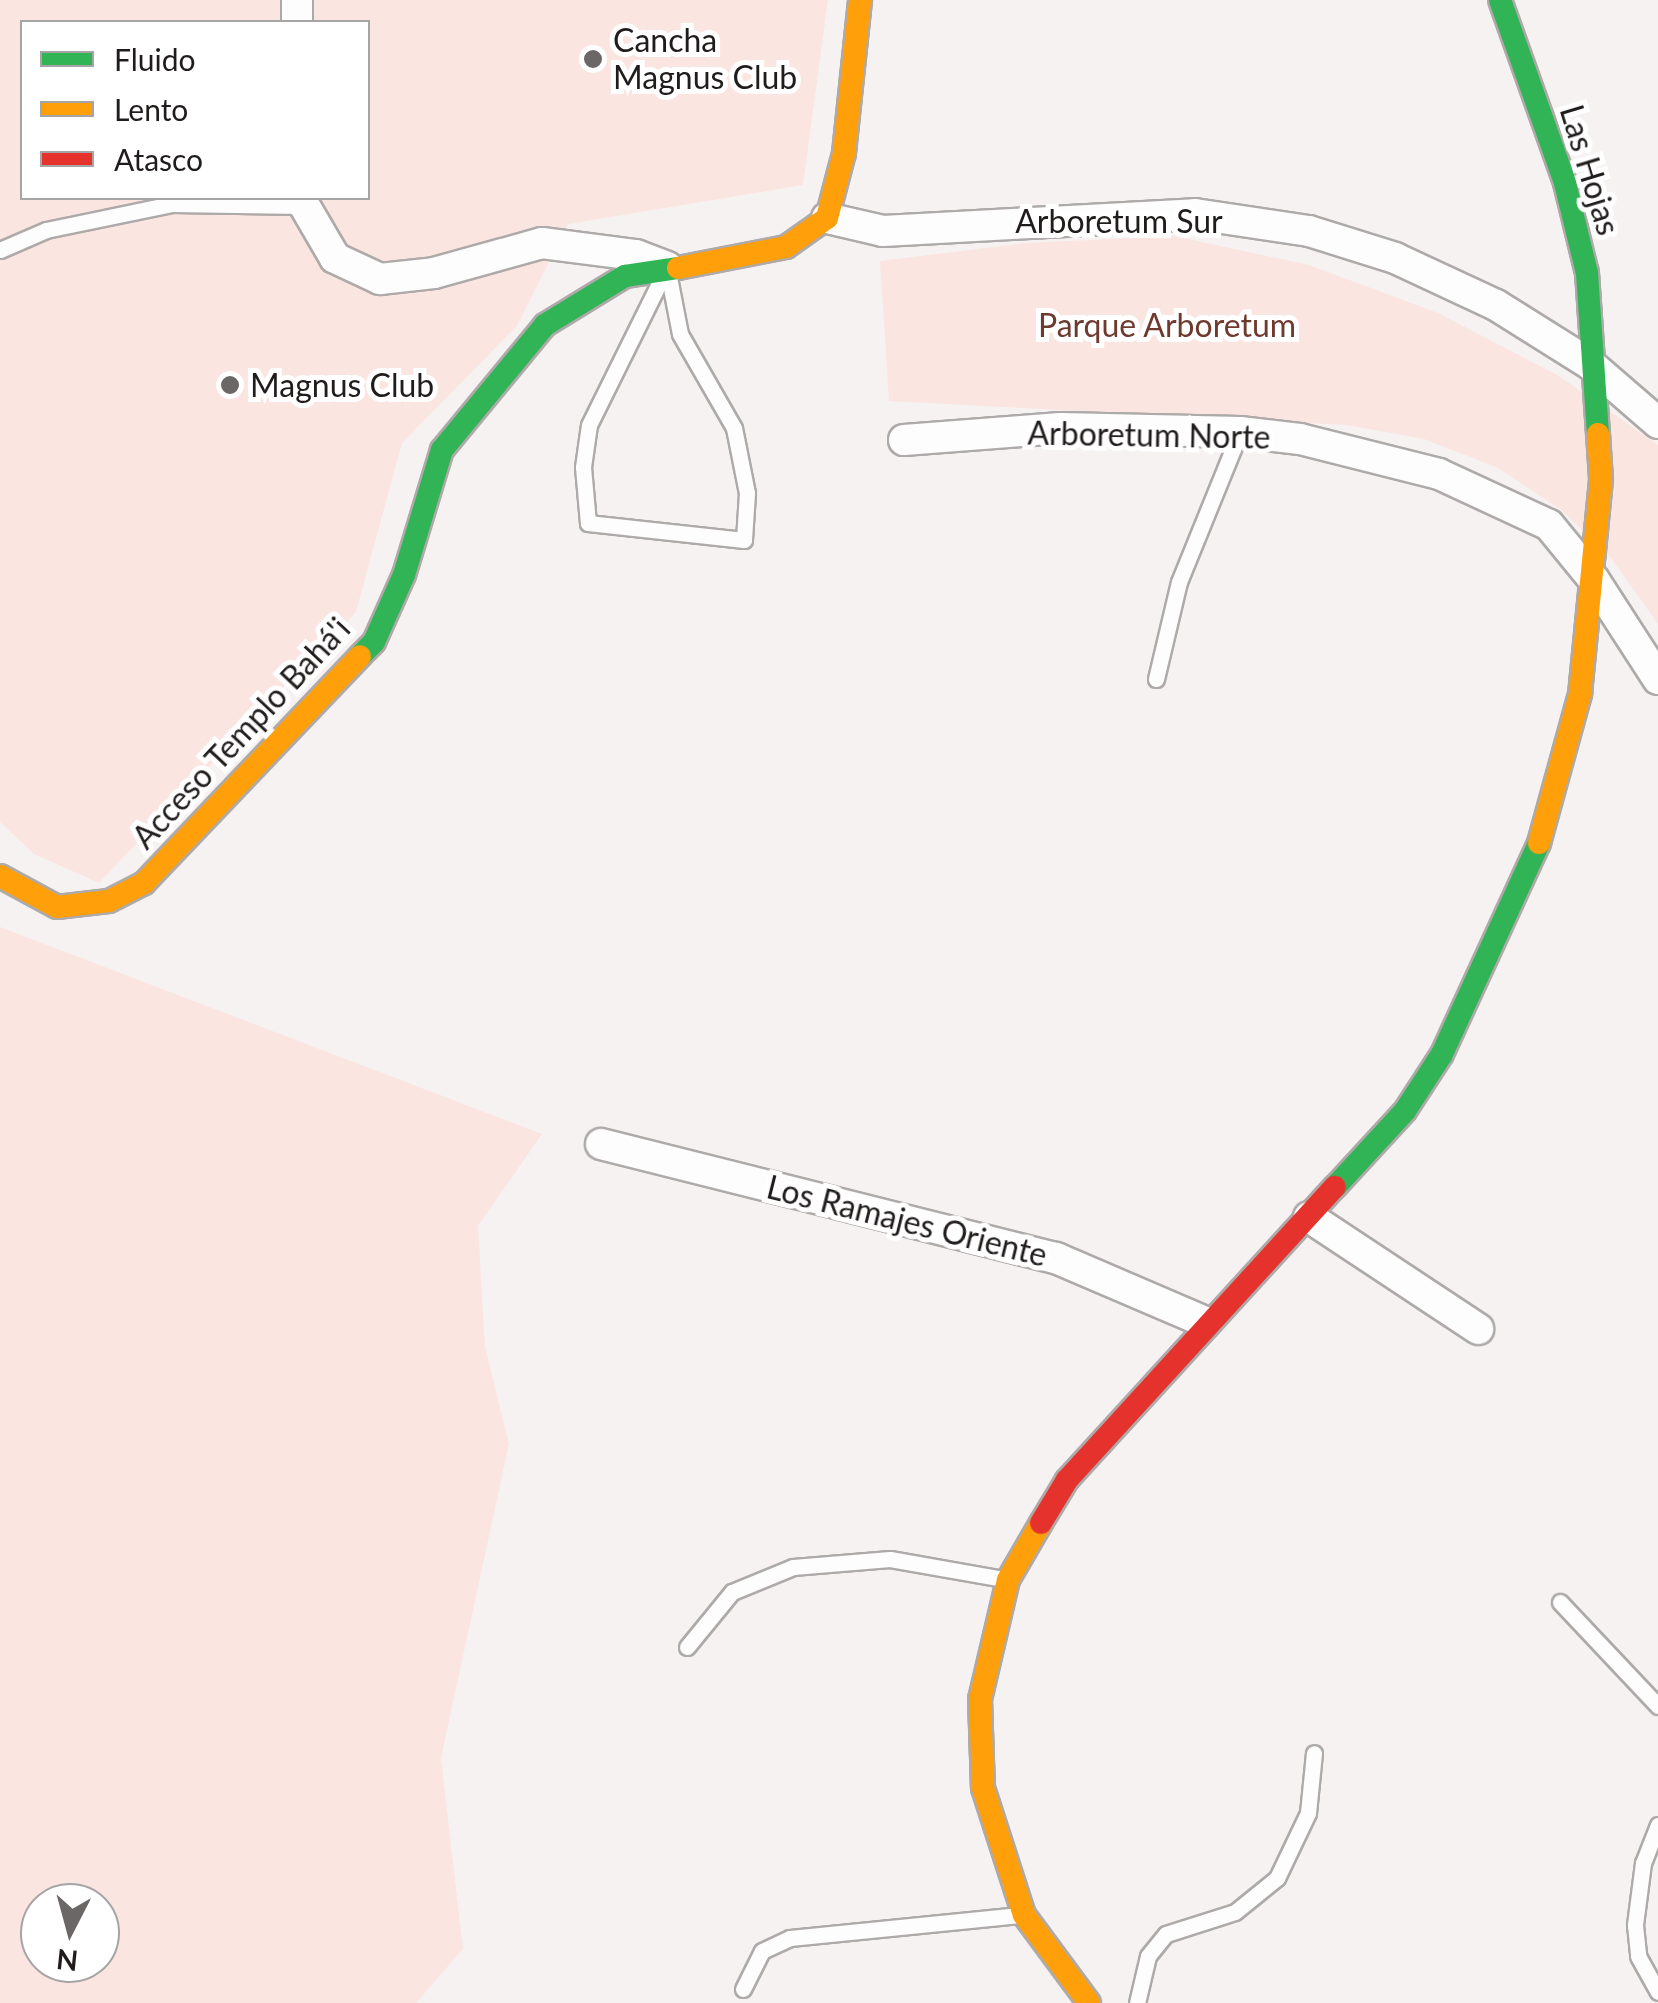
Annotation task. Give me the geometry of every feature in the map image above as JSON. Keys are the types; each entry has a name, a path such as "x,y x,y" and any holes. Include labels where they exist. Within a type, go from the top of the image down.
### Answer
{"street":[{"path":"827,218 844,153 860,0"},
{"name":"Las Hojas","path":"1500,0 1574,219 1587,272 1590,364"},
{"path":"301,202 335,258 380,279 434,273 542,243 636,255 667,266"},
{"name":"Arboretum Sur","path":"827,218 883,231 1195,214 1309,231 1446,280 1590,364 1658,423"},
{"name":"Acceso Templo Bahá'i","path":"0,876 36,901 80,908 144,883 174,859 374,642 404,575 442,450 457,424 564,309 625,276 667,266 757,256 786,247 827,218"},
{"path":"1089,2003 1024,1914 992,1831 979,1744 986,1655 1008,1580 1067,1480 1205,1322 1310,1216 1405,1110 1506,933 1568,750 1594,580 1601,478 1590,364"},
{"name":"Arboretum Norte","path":"904,440 1060,428 1240,432 1374,454 1493,494 1549,525 1594,580 1658,678"},
{"name":"Los Ramajes Oriente","path":"601,1144 1056,1258 1205,1322"},
{"path":"1310,1216 1478,1329"}],"lane":[{"path":"0,250 46,230 172,204 301,202"},
{"path":"667,266 680,334 734,428 746,493 744,540 588,523 583,468 590,425 667,266"},
{"path":"1156,679 1178,582 1240,432"},
{"path":"686,1647 732,1592 825,1560 923,1561 1008,1580"},
{"path":"1560,1602 1658,1706"},
{"path":"1137,2003 1148,1956 1166,1934 1235,1912 1277,1878 1308,1814 1314,1753"},
{"path":"1658,1826 1643,1863 1635,1925 1638,1956 1658,1992"},
{"path":"742,1989 762,1951 790,1938 1024,1914"}],"green space":[{"name":"Magnus Club","path":"0,0 828,0 803,185 568,224 517,326 402,443 356,612 99,883 34,854 0,822"},
{"name":"Parque Arboretum","path":"1174,236 1309,265 1438,313 1559,376 1658,445 1658,624 1611,558 1560,509 1498,468 1424,439 1346,425 889,401 880,261 1026,243"},
{"path":"0,927 542,1134 478,1226 485,1346 509,1444 441,1758 463,1949 416,2003 0,2003"}],"traffic: fast":[{"path":"1500,0 1565,183 1587,273 1598,434"},
{"path":"360,656 374,642 404,575 442,450 545,325 625,276 678,268"},
{"path":"1335,1187 1405,1111 1442,1054 1539,843"}],"traffic: slow":[{"path":"678,268 786,247 827,218 844,153 860,0"},
{"path":"1539,843 1580,694 1601,479 1598,434"},
{"path":"0,876 57,907 109,901 144,883 360,656"},
{"path":"1041,1523 1008,1580 980,1699 983,1788 1024,1915 1089,2003"}],"traffic: jam":[{"path":"1041,1523 1067,1480 1335,1187"}],"place":[{"name":"Cancha Magnus Club","path":"593,59"},
{"name":"Magnus Club","path":"230,385"}]}
